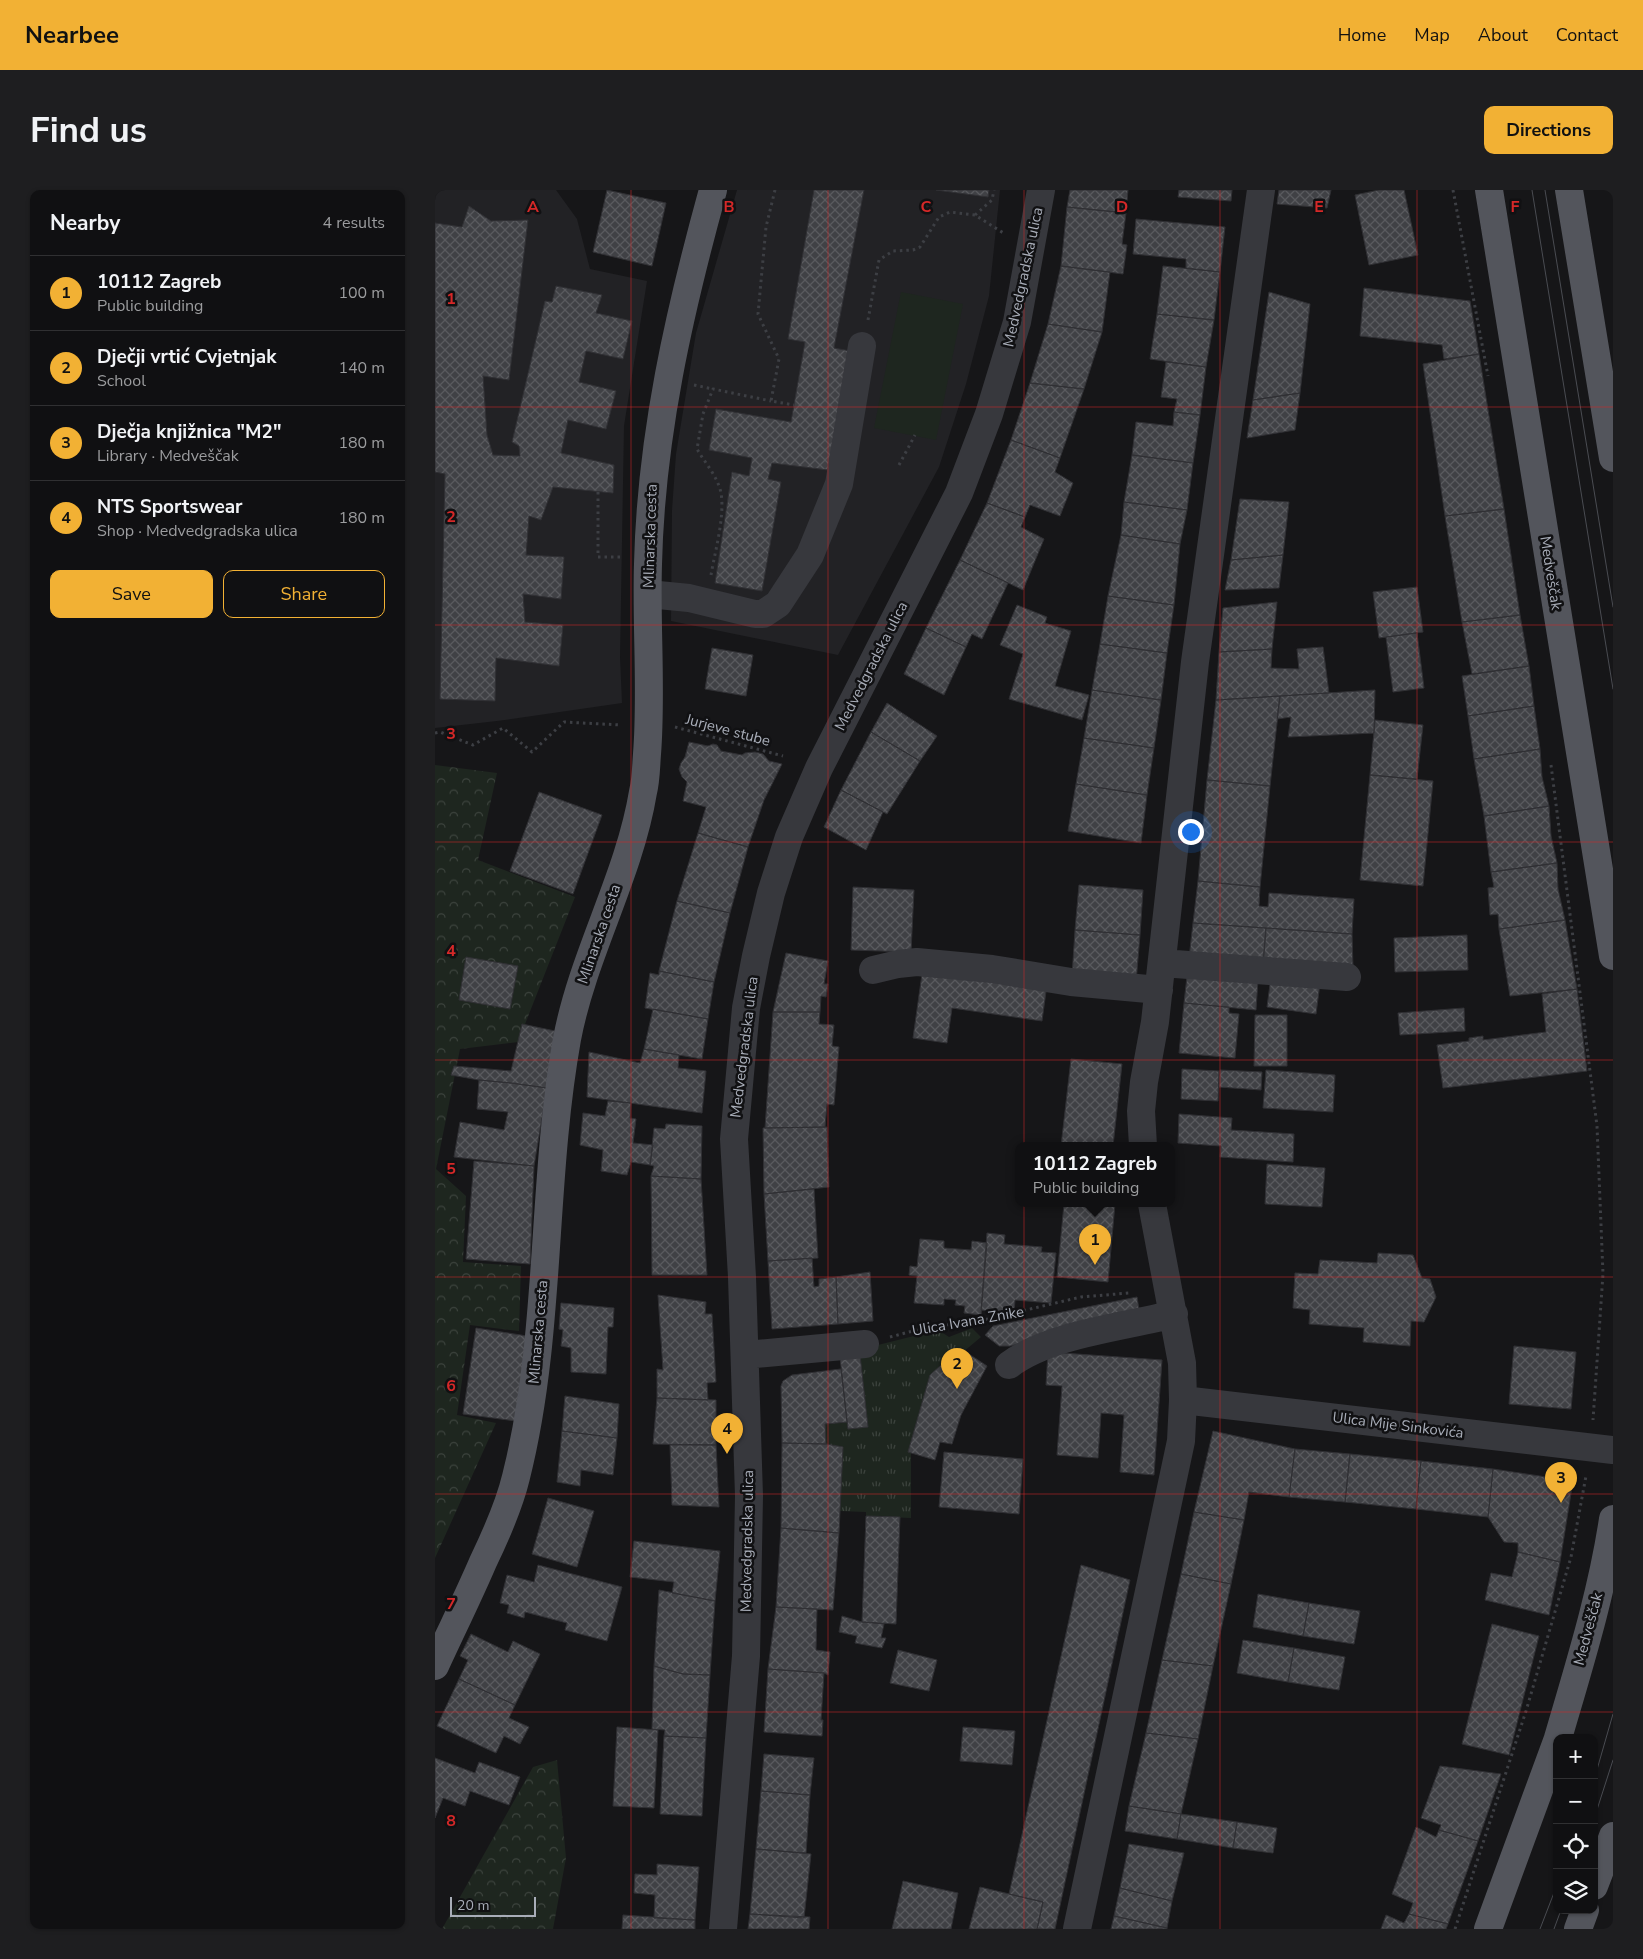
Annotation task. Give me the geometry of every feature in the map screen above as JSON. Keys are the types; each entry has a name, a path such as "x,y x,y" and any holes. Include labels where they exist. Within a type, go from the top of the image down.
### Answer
{"main road":[{"name":"Mlinarska cesta","path":"435,1666 495,1536 515,1482 532,1407 553,1139 568,1036 579,989 629,847 643,792 649,726 648,594 652,478 666,385 683,304 713,190"},
{"name":"Medveščak","path":"1489,190 1613,956"},
{"path":"1569,190 1613,458"},
{"name":"Medveščak","path":"1558,1734 1589,1628 1613,1519"},
{"name":"Medveščak","path":"1488,1929 1553,1750"},
{"path":"1598,1875 1613,1836"},
{"path":"1578,1929 1584,1914"}],"street":[{"name":"Medvedgradska ulica","path":"723,1929 746,1656 749,1496 745,1355 734,1139 746,1008 771,893 789,837 819,768 959,492 989,414 1017,322 1041,190"},
{"path":"1143,1142 1141,1111 1144,1082 1151,1051 1159,990 1195,662 1261,190"},
{"path":"648,594 689,598 755,614 769,612 778,604 810,555 839,484 862,346"},
{"path":"873,970 917,962 992,969 1071,982 1159,990"},
{"path":"1162,963 1347,977"},
{"path":"1077,1929 1181,1441 1182,1362 1153,1207"},
{"path":"1009,1365 1023,1355 1059,1341 1173,1314"},
{"path":"745,1355 865,1344"},
{"name":"Ulica Mije Sinkovića","path":"1183,1400 1613,1450"}],"path":[{"path":"771,401 779,359 758,314 766,227 775,190"},
{"path":"975,215 992,200 994,190"},
{"path":"1453,190 1489,385"},
{"path":"862,346 870,311 874,276 879,260 893,251 913,250 920,247 939,217 951,212 975,215 1007,236"},
{"path":"707,602 722,507 721,492 716,480 697,449 703,414 713,389 794,405"},
{"path":"899,465 915,435"},
{"path":"598,492 597,557 623,558 623,551"},
{"path":"435,733 440,732 473,745 503,728 532,752 565,722 631,725"},
{"name":"Jurjeve stube","path":"667,725 783,756"},
{"path":"1550,756 1597,1126 1603,1274 1593,1423"},
{"name":"Ulica Ivana Znike","path":"865,1344 933,1326 971,1323 1081,1297 1137,1292"},
{"path":"1455,1929 1526,1711 1571,1557 1586,1474"}],"shaded area":[{"path":"435,190 556,190 577,219 590,269 647,281 624,426 620,657 622,703 435,728"},
{"path":"737,190 1000,190 989,296 966,384 939,467 838,655 671,621 672,510 676,454 696,333"}],"green space":[{"path":"901,292 963,304 936,440 874,428"},
{"path":"435,765 497,773 478,860 575,897 518,1042 460,1049 436,1169 466,1196 463,1262 521,1266 519,1331 470,1325 457,1415 496,1423 435,1558"},
{"path":"972,1328 981,1337 933,1377 911,1452 911,1518 866,1516 866,1512 840,1511 843,1448 826,1444 825,1424 847,1422 848,1429 868,1427 858,1350 938,1330 949,1337"},
{"path":"557,1760 566,1858 553,1929 442,1929 533,1767"}],"building":[{"path":"607,190 666,203 652,266 593,252"},
{"path":"814,190 864,190 834,348 850,351 828,470 772,463 768,479 781,482 762,591 715,583 732,472 749,476 752,458 709,450 716,409 791,422 805,342 788,339"},
{"path":"936,190 989,190 988,197"},
{"path":"1070,190 1128,190 1126,213 1067,207"},
{"path":"1179,190 1232,190 1231,201 1178,197"},
{"path":"1279,190 1331,190 1327,208 1277,204"},
{"path":"1379,190 1404,190 1418,255 1369,265 1355,195"},
{"path":"469,206 491,221 528,220 509,380 483,376 487,435 493,455 520,456 519,446 512,442 545,301 552,302 556,286 602,295 596,313 632,321 623,359 586,351 579,382 616,391 606,429 568,420 561,453 614,465 613,493 553,487 541,520 529,516 526,555 564,557 561,599 523,594 525,622 563,625 559,666 496,658 495,701 440,699 445,474 435,472 435,223 462,227"},
{"path":"1067,207 1126,213 1122,244 1127,245 1123,274 1061,266"},
{"path":"1136,219 1225,227 1220,272 1186,268 1186,259 1133,254"},
{"path":"1061,266 1110,272 1102,332 1048,324"},
{"path":"1163,266 1220,272 1214,320 1157,314"},
{"path":"1364,288 1470,301 1479,354 1444,359 1442,345 1360,336"},
{"path":"1269,292 1310,304 1300,393 1253,400"},
{"path":"1157,314 1214,320 1206,367 1150,359"},
{"path":"1048,324 1102,332 1084,389 1030,383"},
{"path":"1479,354 1504,509 1445,516 1423,364"},
{"path":"1166,362 1206,367 1200,415 1174,412 1177,399 1161,397"},
{"path":"1030,383 1084,389 1060,458 1011,440"},
{"path":"1300,393 1295,430 1247,438 1253,400"},
{"path":"1174,412 1200,415 1193,463 1132,455 1136,422 1173,426"},
{"path":"1011,440 1060,458 1055,472 1073,483 1060,516 1030,505 1025,517 987,503"},
{"path":"1132,455 1193,463 1187,510 1124,502"},
{"path":"1240,499 1289,502 1283,555 1231,560"},
{"path":"1124,502 1187,510 1180,544 1121,535"},
{"path":"987,503 1025,517 1021,527 1044,539 1023,590 960,560"},
{"path":"1504,509 1520,615 1462,622 1445,516"},
{"path":"1121,535 1180,544 1174,605 1108,596"},
{"path":"1283,555 1279,588 1225,590 1231,560"},
{"path":"960,560 1008,583 982,639 972,634 966,647 926,628"},
{"path":"1417,587 1423,632 1379,638 1373,592"},
{"path":"1108,596 1174,605 1167,653 1100,644"},
{"path":"1277,602 1272,649 1219,652 1223,608"},
{"path":"1017,605 1047,617 1045,623 1071,631 1055,686 1089,695 1082,720 1009,699 1023,654 1000,645"},
{"path":"1520,615 1529,666 1472,674 1462,622"},
{"path":"926,628 966,647 944,695 904,674"},
{"path":"1417,633 1424,688 1393,692 1386,637"},
{"path":"1100,644 1167,653 1161,700 1092,690"},
{"path":"1323,647 1329,693 1216,700 1219,652 1272,649 1271,668 1299,669 1297,649"},
{"path":"712,648 753,655 746,696 705,689"},
{"path":"1529,666 1534,706 1468,716 1462,676"},
{"path":"1092,690 1161,700 1154,748 1084,738"},
{"path":"1375,690 1374,733 1288,737 1291,717 1277,719 1280,696"},
{"path":"1280,696 1270,786 1207,780 1216,700"},
{"path":"887,703 937,736 920,761 871,732"},
{"path":"1534,706 1540,749 1474,759 1468,716"},
{"path":"1375,720 1423,725 1417,779 1370,775"},
{"path":"871,732 920,761 887,814 841,790"},
{"path":"1084,738 1154,748 1147,795 1076,784"},
{"path":"689,742 708,746 713,744 717,745 721,751 742,755 755,752 763,754 769,761 782,764 764,800 748,847 698,833 706,807 683,801 687,782 682,777 679,769"},
{"path":"1540,749 1542,777 1549,806 1484,816 1474,759"},
{"path":"1370,775 1433,781 1423,886 1360,880"},
{"path":"1207,780 1270,786 1260,887 1198,881"},
{"path":"1076,784 1147,795 1141,843 1068,831"},
{"path":"841,790 883,812 866,850 824,827"},
{"path":"539,792 602,815 573,894 510,871"},
{"path":"1549,806 1551,836 1557,863 1491,872 1484,816"},
{"path":"698,833 748,847 730,913 677,901"},
{"path":"1557,863 1558,889 1565,920 1499,929 1498,914 1490,915 1488,888 1494,887 1491,872"},
{"path":"1198,881 1260,887 1259,906 1268,907 1269,893 1354,899 1352,934 1193,923"},
{"path":"1079,885 1143,890 1140,935 1075,930"},
{"path":"853,887 914,890 911,952 851,950"},
{"path":"677,901 730,913 714,982 659,971"},
{"path":"1565,920 1577,989 1510,996 1499,929"},
{"path":"1193,923 1266,928 1263,964 1258,979 1256,1010 1184,1003"},
{"path":"1266,928 1352,934 1353,968 1263,964"},
{"path":"1075,930 1140,935 1136,982 1072,977"},
{"path":"1467,935 1468,970 1395,972 1394,938"},
{"path":"786,953 828,961 824,984 828,984 826,997 821,996 820,1012 773,1012"},
{"path":"466,957 518,966 510,1009 459,1000"},
{"path":"923,967 1047,984 1042,1021 952,1008 947,1043 913,1038"},
{"path":"659,971 714,982 708,1019 645,1008 650,973 659,975"},
{"path":"1271,977 1320,983 1316,1014 1267,1007"},
{"path":"1577,989 1587,1071 1443,1088 1437,1045 1469,1041 1469,1038 1483,1036 1483,1040 1546,1032 1542,994"},
{"path":"1184,1003 1229,1007 1229,1013 1239,1014 1235,1058 1179,1053"},
{"path":"1464,1008 1465,1031 1400,1035 1398,1013"},
{"path":"653,1009 708,1019 702,1059 644,1049"},
{"path":"773,1012 820,1012 819,1024 834,1025 832,1046 839,1047 834,1105 827,1104 825,1127 765,1128"},
{"path":"1255,1015 1287,1015 1287,1066 1254,1066"},
{"path":"522,1024 555,1031 547,1088 451,1075 454,1066 511,1071"},
{"path":"644,1049 679,1055 678,1068 706,1071 702,1113 587,1097 589,1052 640,1063"},
{"path":"1071,1059 1122,1064 1113,1142 1061,1142"},
{"path":"1182,1069 1219,1071 1218,1101 1181,1099"},
{"path":"1220,1070 1262,1072 1261,1090 1219,1087"},
{"path":"1266,1070 1335,1075 1333,1112 1263,1108"},
{"path":"479,1080 547,1088 534,1166 454,1157 460,1122 504,1130 508,1112 477,1109"},
{"path":"608,1101 631,1103 630,1118 636,1119 633,1143 653,1145 650,1165 631,1162 627,1175 601,1171 603,1150 580,1145 583,1113 605,1116"},
{"path":"1179,1114 1232,1118 1231,1130 1294,1134 1293,1162 1220,1157 1221,1146 1178,1143"},
{"path":"666,1124 702,1126 701,1179 651,1176 654,1166 650,1165 654,1128 665,1129"},
{"path":"827,1127 829,1187 764,1194 763,1128"},
{"path":"474,1161 534,1166 530,1264 466,1259"},
{"path":"1267,1164 1325,1168 1322,1207 1265,1204"},
{"path":"651,1176 701,1179 707,1275 652,1275"},
{"path":"814,1189 818,1258 768,1261 764,1194"},
{"path":"1064,1207 1115,1207 1108,1282 1057,1277"},
{"path":"987,1233 1005,1235 1004,1244 1042,1247 1041,1252 1056,1253 1051,1303 1015,1300 1014,1313 981,1310"},
{"path":"920,1239 944,1241 944,1248 971,1250 972,1241 987,1243 981,1315 964,1313 965,1306 955,1305 956,1300 944,1299 944,1305 914,1303 917,1276 909,1275 910,1266 917,1267"},
{"path":"1378,1253 1413,1255 1422,1278 1430,1279 1436,1297 1424,1322 1411,1321 1410,1346 1363,1342 1364,1328 1309,1324 1310,1310 1293,1308 1295,1273 1318,1274 1320,1260 1377,1263"},
{"path":"812,1258 814,1287 819,1286 819,1279 836,1277 838,1324 772,1329 768,1261"},
{"path":"870,1272 873,1321 838,1324 836,1277"},
{"path":"658,1295 706,1302 705,1314 712,1314 716,1382 707,1383 708,1400 657,1398 657,1369 663,1370"},
{"path":"1137,1297 1140,1316 1010,1346 999,1346 985,1335 993,1326"},
{"path":"561,1303 614,1308 613,1327 608,1327 606,1374 571,1372 571,1348 561,1346 563,1330 559,1329"},
{"path":"476,1328 527,1336 516,1421 463,1414"},
{"path":"1514,1346 1576,1352 1571,1409 1509,1404"},
{"path":"960,1348 987,1366 961,1415 952,1444 940,1442 935,1460 908,1452 930,1375"},
{"path":"1048,1352 1162,1360 1154,1475 1120,1472 1124,1415 1101,1413 1098,1458 1057,1455 1062,1386 1046,1385"},
{"path":"860,1355 868,1427 848,1429 840,1357"},
{"path":"841,1369 847,1422 825,1424 826,1444 782,1443 781,1386 783,1381 792,1375"},
{"path":"565,1396 619,1404 617,1438 562,1431"},
{"path":"657,1398 716,1400 716,1445 653,1444"},
{"path":"562,1431 617,1438 613,1475 581,1470 580,1486 557,1482"},
{"path":"1213,1431 1295,1449 1289,1497 1249,1492 1244,1520 1194,1512"},
{"path":"782,1443 826,1444 843,1447 839,1533 781,1528"},
{"path":"670,1445 716,1445 719,1507 672,1505"},
{"path":"1295,1449 1350,1454 1345,1502 1289,1497"},
{"path":"944,1452 1023,1459 1019,1514 939,1507"},
{"path":"1350,1454 1421,1461 1416,1509 1345,1502"},
{"path":"1421,1461 1493,1469 1488,1517 1416,1509"},
{"path":"1493,1469 1573,1481 1560,1562 1518,1552 1518,1543 1504,1542 1488,1517"},
{"path":"548,1498 594,1511 577,1567 532,1554"},
{"path":"1194,1512 1244,1520 1231,1584 1181,1574"},
{"path":"866,1516 900,1517 896,1624 862,1622"},
{"path":"781,1528 839,1533 833,1610 776,1607"},
{"path":"634,1541 720,1551 715,1601 672,1593 674,1582 630,1577"},
{"path":"1518,1552 1560,1562 1549,1615 1485,1600 1491,1573 1512,1577"},
{"path":"538,1565 622,1587 607,1641 565,1630 567,1623 525,1612 524,1618 507,1613 509,1605 500,1603 507,1575 534,1582"},
{"path":"1081,1565 1130,1580 1055,1929 1037,1929 1043,1902 1009,1894"},
{"path":"1181,1574 1231,1584 1213,1666 1162,1660"},
{"path":"659,1590 715,1601 710,1675 683,1674 654,1666"},
{"path":"1258,1594 1309,1603 1303,1636 1253,1627"},
{"path":"1309,1603 1360,1611 1354,1644 1303,1636"},
{"path":"776,1607 817,1609 816,1650 830,1652 828,1675 824,1673 768,1669"},
{"path":"842,1616 862,1622 884,1624 881,1638 886,1638 882,1648 855,1643 857,1636 839,1632"},
{"path":"1492,1624 1539,1636 1509,1755 1462,1744"},
{"path":"471,1634 508,1652 513,1641 540,1654 515,1705 459,1679 468,1660 460,1656"},
{"path":"1243,1640 1294,1648 1288,1682 1237,1673"},
{"path":"1294,1648 1345,1657 1339,1690 1288,1682"},
{"path":"898,1650 937,1660 929,1691 890,1683"},
{"path":"1162,1660 1213,1666 1198,1739 1146,1733"},
{"path":"654,1666 683,1674 710,1675 706,1738 664,1736 665,1730 652,1729"},
{"path":"768,1669 824,1673 821,1720 823,1720 822,1736 764,1732"},
{"path":"459,1679 515,1705 509,1718 529,1727 520,1744 504,1736 496,1753 437,1726"},
{"path":"617,1727 658,1730 654,1808 613,1806"},
{"path":"963,1727 1015,1731 1012,1765 960,1761"},
{"path":"1146,1733 1198,1739 1181,1814 1129,1806"},
{"path":"664,1736 706,1738 702,1816 660,1814"},
{"path":"764,1754 814,1758 810,1795 761,1791"},
{"path":"435,1758 475,1773 479,1762 520,1777 509,1805 470,1791 465,1806 443,1798 435,1818"},
{"path":"1440,1766 1501,1774 1478,1841 1439,1830 1441,1825 1421,1818"},
{"path":"761,1791 810,1795 806,1853 756,1849"},
{"path":"1129,1806 1181,1814 1177,1839 1125,1831"},
{"path":"1181,1814 1237,1822 1233,1848 1177,1839"},
{"path":"1237,1822 1277,1828 1273,1853 1233,1848"},
{"path":"1416,1827 1436,1837 1439,1830 1478,1841 1448,1924 1409,1914 1413,1903 1392,1894"},
{"path":"1129,1844 1184,1853 1172,1901 1120,1888"},
{"path":"756,1849 811,1854 804,1918 750,1914"},
{"path":"657,1864 699,1867 695,1920 654,1918 655,1895 634,1893 635,1874 657,1875"},
{"path":"903,1881 958,1893 951,1929 892,1929"},
{"path":"980,1887 1043,1902 1037,1929 969,1929"},
{"path":"1120,1888 1172,1901 1167,1928 1114,1916"},
{"path":"750,1914 810,1917 809,1929 748,1929"},
{"path":"1409,1914 1448,1924 1446,1929 1381,1929 1386,1915 1404,1923"},
{"path":"623,1915 695,1920 695,1929 622,1929"},
{"path":"1114,1916 1167,1928 1167,1929 1111,1929"}],"tram line":[{"path":"1532,190 1613,689"},
{"path":"1545,190 1613,607"},
{"path":"1594,1779 1613,1714"},
{"path":"1598,1807 1613,1760"},
{"path":"1540,1929 1553,1895"},
{"path":"1554,1929 1560,1914"}],"place":[{"name":"10112 Zagreb","path":"1095,1265"},
{"name":"Dječji vrtić Cvjetnjak","path":"957,1389"},
{"name":"NTS Sportswear","path":"727,1454"},
{"name":"Dječja knjižnica \"M2\"","path":"1561,1503"}]}
